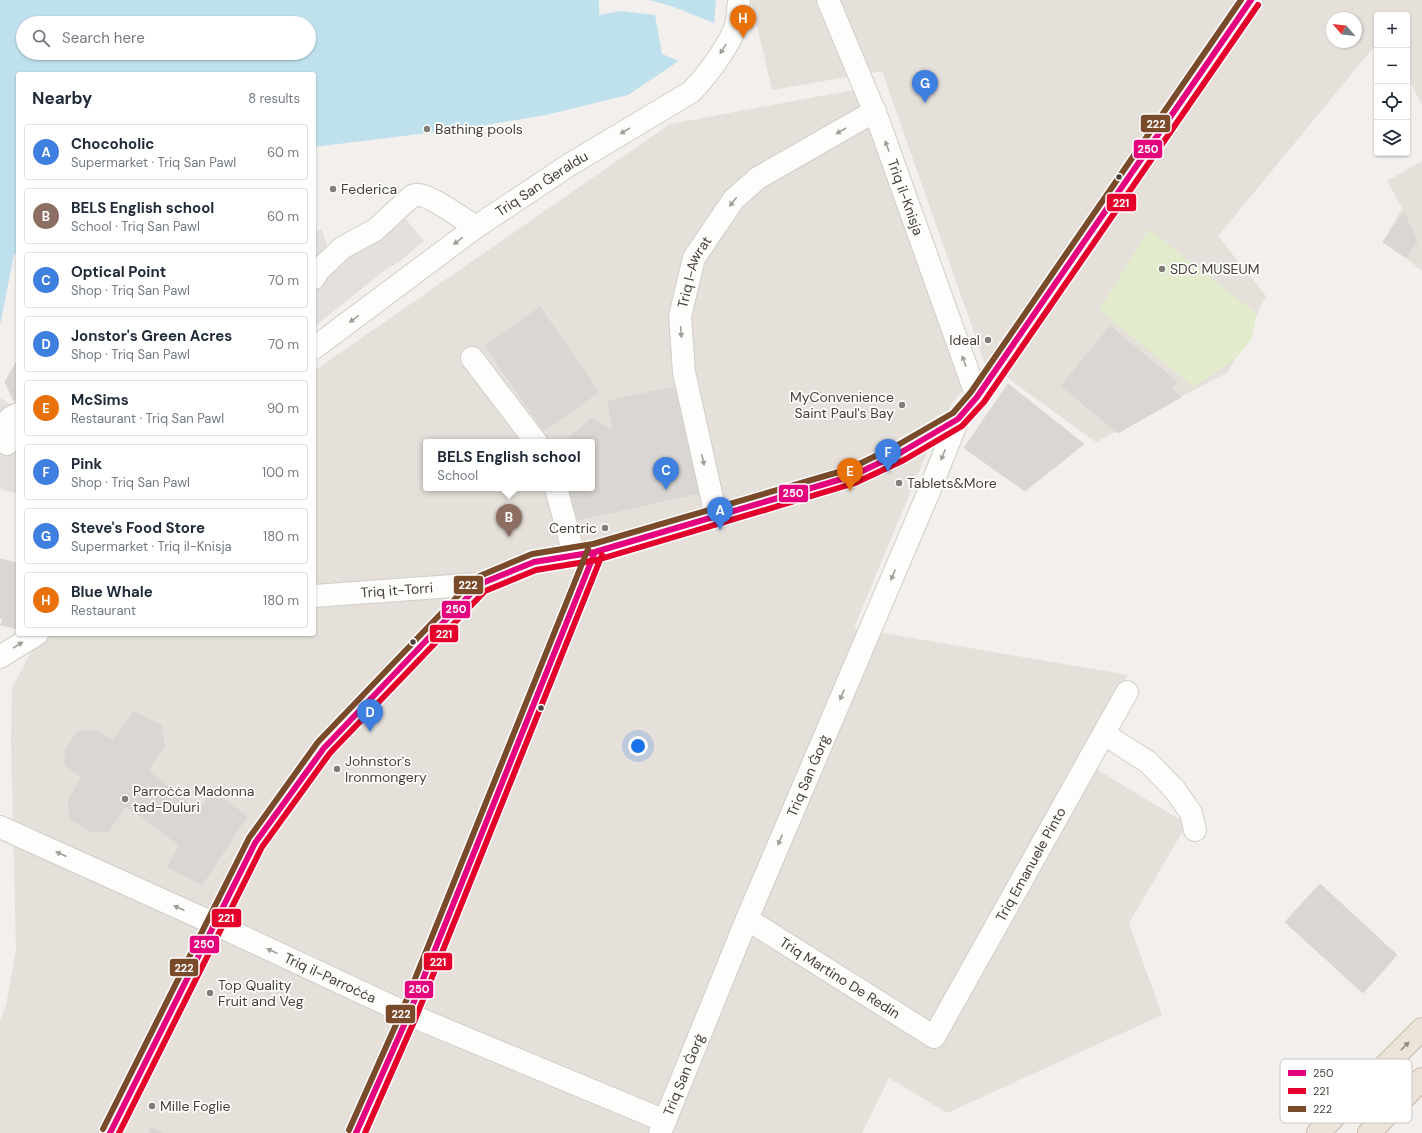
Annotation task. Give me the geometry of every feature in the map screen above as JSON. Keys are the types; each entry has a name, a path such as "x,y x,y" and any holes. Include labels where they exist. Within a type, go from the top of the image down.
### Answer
{"highway":[{"path":"1392,1059 1422,1029"},
{"path":"1412,1089 1422,1079"},
{"path":"1318,1133 1328,1123"},
{"path":"1369,1133 1379,1123"}],"street":[{"name":"Triq San Ġeraldu","path":"316,347 476,228 569,165 691,92 717,60 735,30 739,0"},
{"name":"Triq il-Knisja","path":"828,0 875,111 977,397"},
{"path":"110,1133 255,843 324,748 480,584 534,562 584,553 852,476 900,453 958,419 977,397 1251,0"},
{"name":"Triq l-Awrat","path":"716,516 684,372 680,316 694,258 734,199 758,178 875,111"},
{"path":"316,274 342,248 374,230 412,196 419,194 424,196 453,212 476,228"},
{"path":"472,358 534,439"},
{"path":"7,444 10,418 16,415"},
{"name":"Triq San Ġorġ","path":"662,1127 747,919 930,489 958,419"},
{"path":"356,1133 409,1014 584,553 557,491"},
{"name":"Triq it-Torri","path":"316,596 480,584"},
{"path":"0,657 34,636"},
{"name":"Triq Emanuele Pinto","path":"934,1037 1127,692"},
{"path":"1104,734 1148,762 1176,790 1191,813 1195,830"},
{"name":"Triq il-Parroċċa","path":"0,826 409,1014 662,1127"},
{"name":"Triq Martino De Redin","path":"747,919 934,1037"}],"shaded area":[{"path":"751,0 1422,0 1422,105 1410,81 1410,12 1374,12 1374,47 1218,236 1266,296 1228,372 1096,442 984,361 882,71 772,90"},
{"path":"869,87 969,383 951,405 922,464 854,628 1128,675 1078,758 1187,824 1129,923 1162,1015 947,1113 889,1078 862,1133 0,1133 0,1021 6,1005 16,951 11,741 12,688 35,644 45,636 316,636 316,370 670,124"},
{"path":"1422,161 1422,271 1383,242 1402,208 1387,181"},
{"path":"401,213 424,241 316,325 316,231 322,229 329,255"},
{"path":"0,398 12,405 16,404 16,493 0,489"}],"green space":[{"name":"SDC MUSEUM","path":"1149,229 1257,314 1251,340 1234,360 1194,387 1099,310"}],"water":[{"path":"0,0 599,0 599,15 621,11 655,15 662,54 679,61 628,95 546,115 468,128 316,147 316,72 16,72 16,252 14,255 0,325"},
{"path":"649,0 716,0 714,23 671,6"}],"building":[{"path":"1404,212 1417,242 1406,258 1383,242"},
{"path":"540,307 599,392 544,431 485,346"},
{"path":"1110,326 1177,382 1172,389 1181,397 1118,433 1061,386"},
{"path":"16,363 16,400 14,401 5,382"},
{"path":"1008,384 1084,444 1025,491 964,448"},
{"path":"674,387 699,493 578,520 570,491 595,491 595,439 568,439 592,418 613,431 608,401"},
{"path":"0,559 16,563 16,629 1,625 3,618 0,618"},
{"name":"Parroċċa Madonna tad-Duluri","path":"133,712 161,725 164,747 148,770 199,812 211,790 247,816 202,885 168,867 179,845 126,806 108,832 91,832 70,819 68,801 82,777 65,765 65,750 77,732 98,731 113,741"},
{"path":"122,755 126,756 136,765 139,769 139,787 130,797 122,801 112,801 104,797 95,787 94,773 98,765 108,756"},
{"path":"1320,884 1397,955 1363,993 1285,922"},
{"path":"151,1127 163,1133 149,1133"}],"transit line":[{"name":"222","path":"103,1129 249,838 318,742 475,578 532,554 593,544 849,469 896,446 953,413 971,392 1241,0"},
{"name":"250","path":"110,1133 255,843 324,748 480,584 534,562 595,552 852,476 900,453 958,419 977,397 1251,0"},
{"name":"221","path":"119,1133 262,847 330,753 485,591 536,570 597,560 855,483 904,460 962,426 984,402 1258,5"},
{"name":"222","path":"349,1130 402,1011 588,549"},
{"name":"250","path":"356,1133 409,1014 595,552"},
{"name":"221","path":"365,1133 416,1017 602,555"}],"place":[{"name":"Blue Whale","path":"743,38"},
{"name":"Steve's Food Store","path":"925,103"},
{"name":"Bathing pools","path":"427,129"},
{"name":"Federica","path":"333,189"},
{"name":"SDC MUSEUM","path":"1162,269"},
{"name":"Ideal","path":"988,340"},
{"name":"MyConvenience Saint Paul's Bay","path":"902,405"},
{"name":"Pink","path":"888,472"},
{"name":"Tablets&More","path":"899,483"},
{"name":"Optical Point","path":"666,490"},
{"name":"McSims","path":"850,491"},
{"name":"Centric","path":"605,528"},
{"name":"Chocoholic","path":"720,530"},
{"name":"BELS English school","path":"509,537"},
{"name":"Jonstor's Green Acres","path":"370,732"},
{"name":"Johnstor's Ironmongery","path":"337,769"},
{"name":"Parroċċa Madonna tad-Duluri","path":"125,799"},
{"name":"Top Quality Fruit and Veg","path":"210,993"},
{"name":"Mille Foglie","path":"152,1106"}]}
